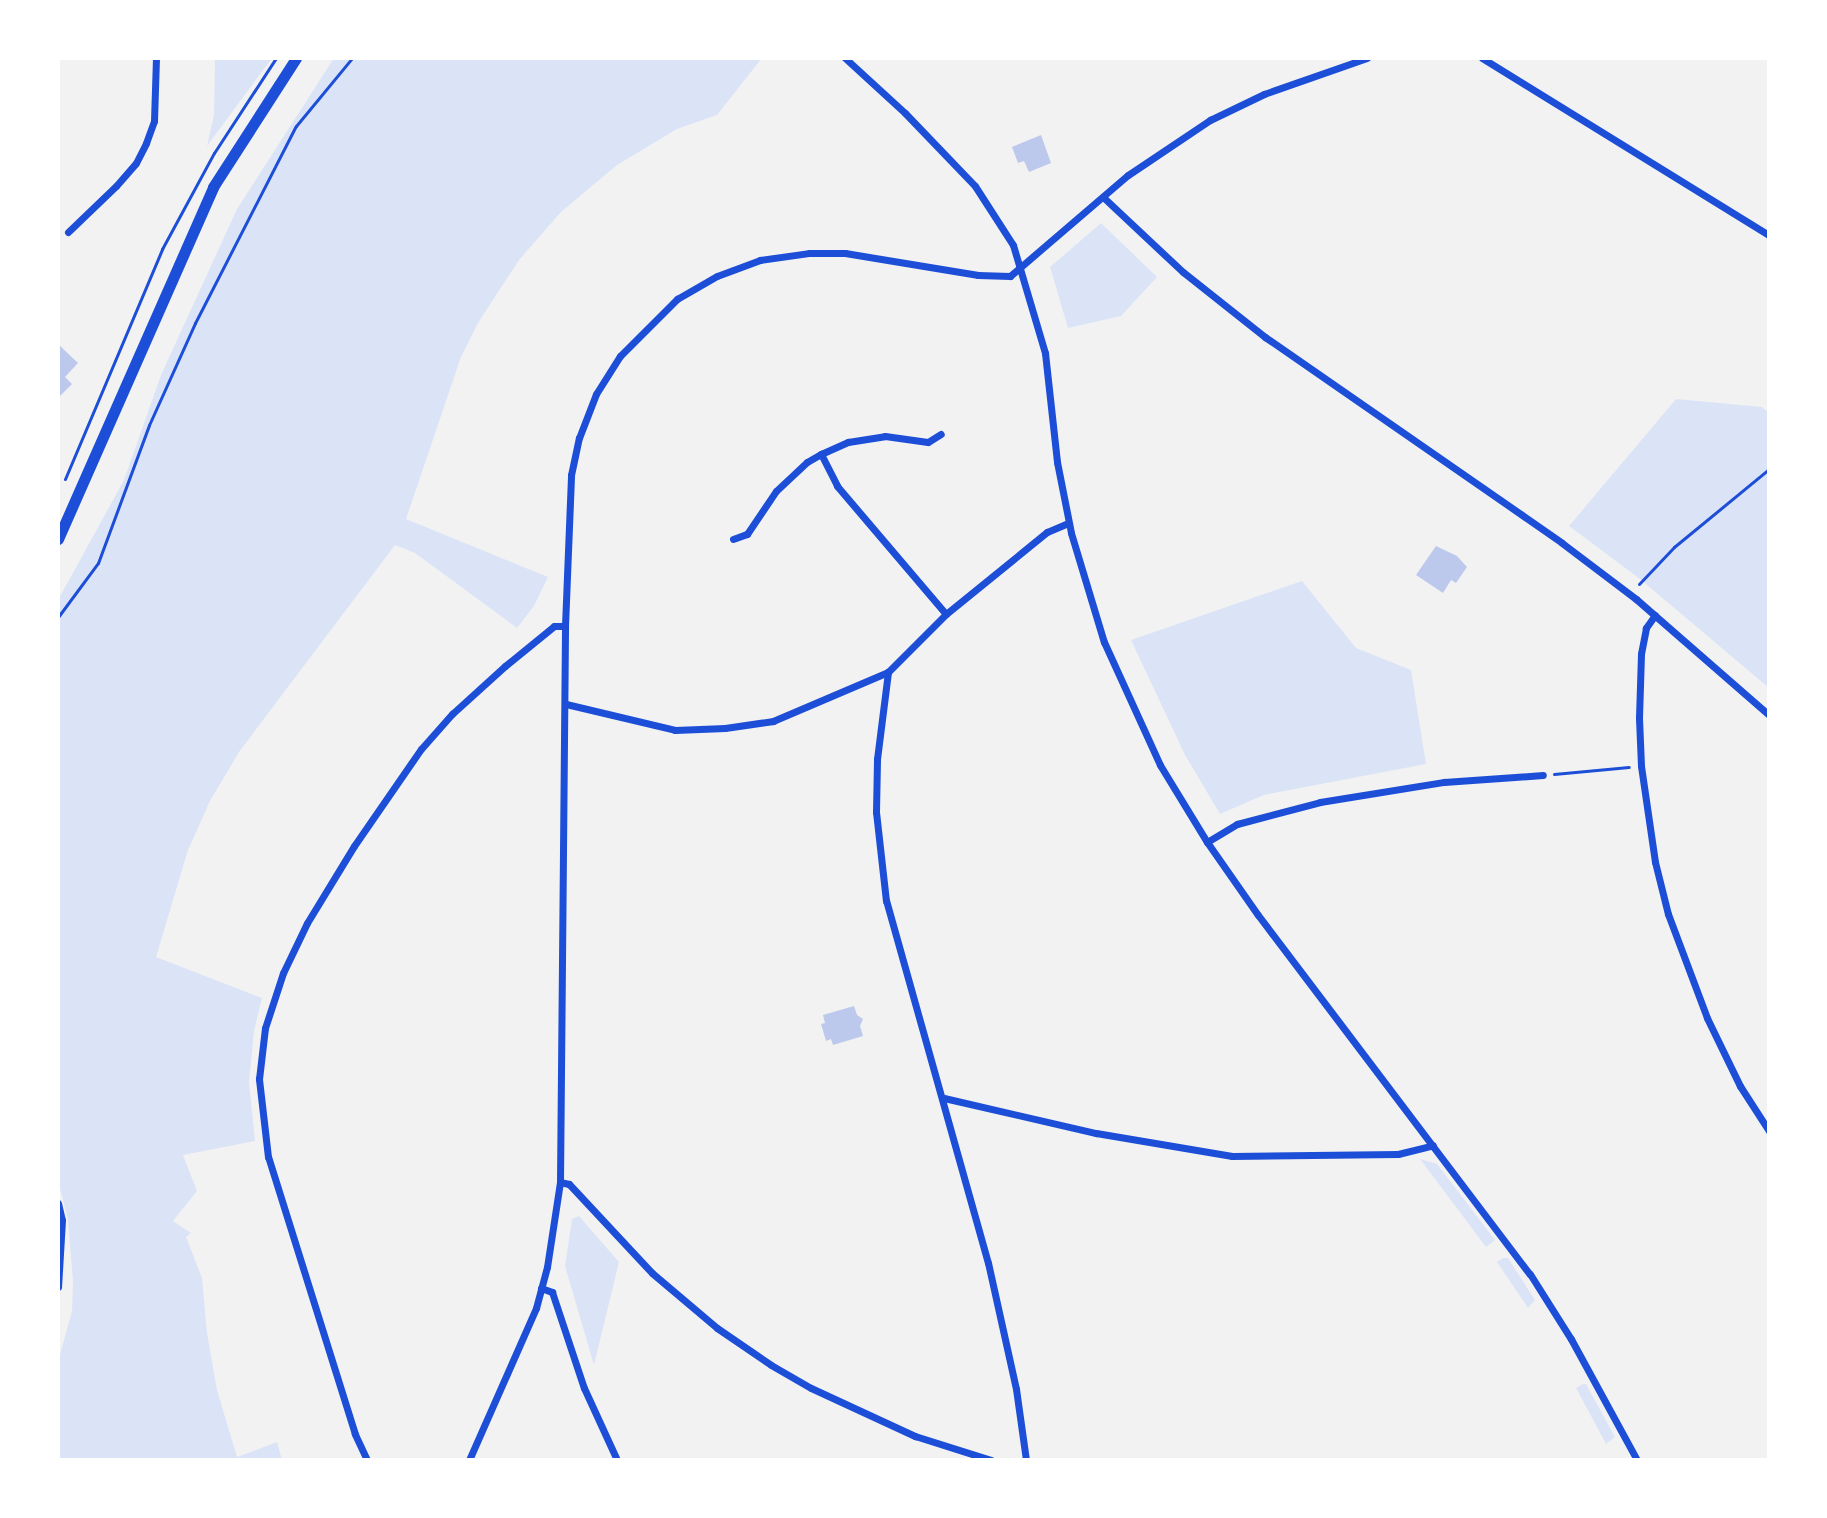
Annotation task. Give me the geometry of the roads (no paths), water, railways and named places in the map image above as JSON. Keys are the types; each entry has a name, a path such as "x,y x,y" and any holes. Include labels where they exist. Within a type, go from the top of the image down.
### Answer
{"main road":[{"path":"58,539 213,187 296,58"}],"street":[{"path":"68,232 136,163 154,121 156,58"},
{"path":"845,58 905,113 975,186 1013,245 1045,353 1054,440 1068,523 1116,674 1160,765 1207,842 1258,915 1530,1274 1571,1339 1637,1460"},
{"path":"469,1460 515,1360 541,1288 560,1182 565,626 571,475 579,438 596,394 620,356 677,299 717,276 746,265 809,253 845,253 1001,277 1021,267 1146,162 1210,120 1264,94 1367,58"},
{"path":"1482,58 1769,235"},
{"path":"1103,197 1183,272 1265,337 1562,543 1655,615 1769,715"},
{"path":"733,539 747,534 776,491 807,462 821,454 848,442 885,436 928,442 941,434"},
{"path":"821,454 837,486 946,614"},
{"path":"566,704 675,730 725,728 773,721 888,672 946,614 1047,532 1068,523"},
{"path":"1655,615 1646,628 1641,654 1639,718 1641,766 1655,862 1668,914 1707,1018 1740,1086 1769,1131"},
{"path":"367,1460 355,1434 268,1157 259,1079 265,1028 283,973 314,910 421,749 452,714 505,666 554,626 565,626"},
{"path":"888,672 877,759 879,856 886,901 903,972 944,1098 1000,1316 1026,1460"},
{"path":"1207,842 1237,824 1320,802 1444,782 1543,775"},
{"path":"944,1098 1096,1133 1232,1156 1398,1154 1433,1145"},
{"path":"560,1182 569,1184 663,1282 717,1328 771,1365 811,1388 915,1436 991,1460"},
{"path":"58,1203 62,1220 58,1287"},
{"path":"541,1288 552,1292 584,1388 617,1460"}]}
